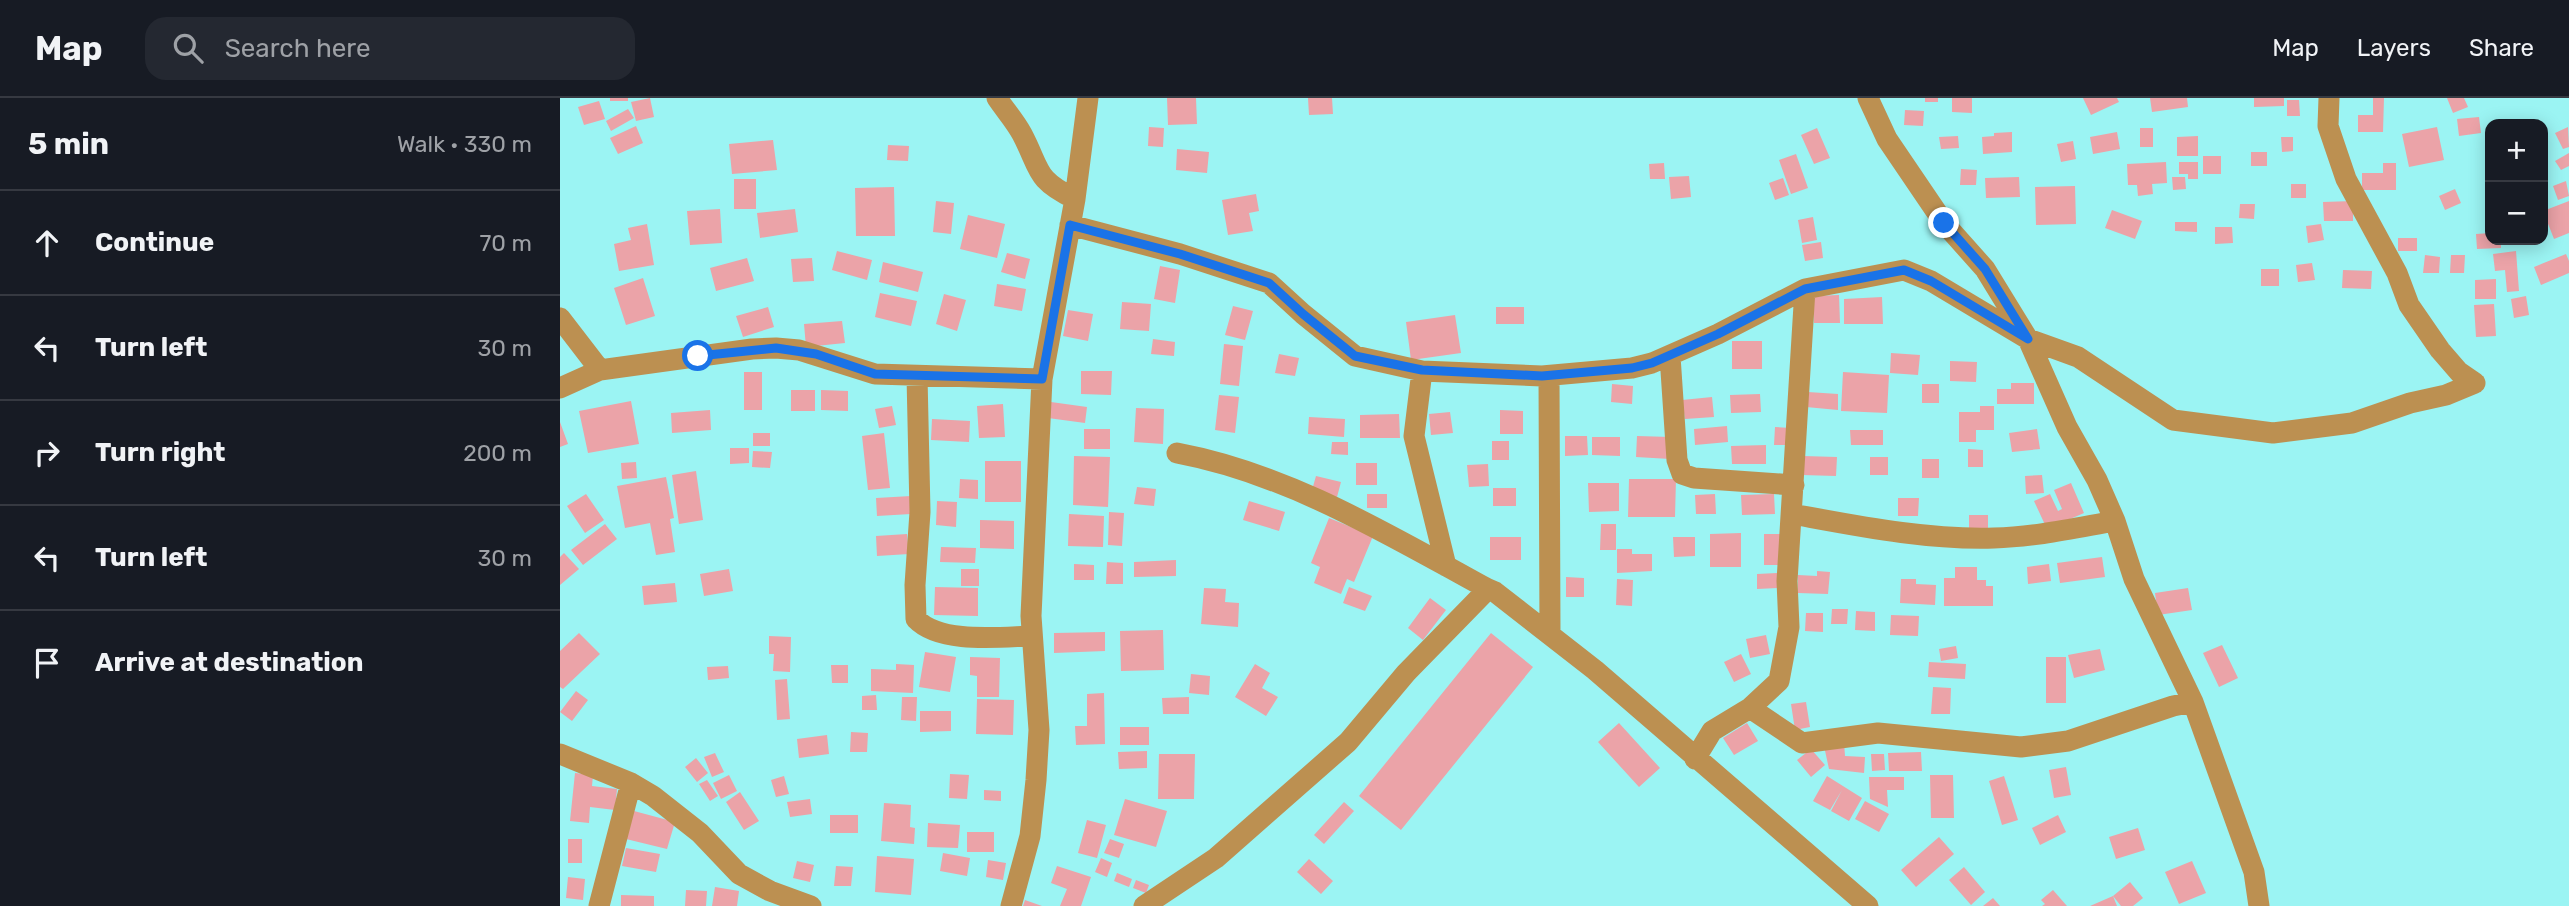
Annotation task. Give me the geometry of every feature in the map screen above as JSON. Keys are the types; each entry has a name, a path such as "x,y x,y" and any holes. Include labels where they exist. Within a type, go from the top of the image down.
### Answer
{"street":[{"path":"997,98 1020,130 1040,174 1059,191 1075,199"},
{"path":"1011,906 1030,836 1039,730 1031,636 1042,379 1075,199 1088,98"},
{"path":"1868,98 1887,139 1944,223 1985,269 2028,339 2067,427 2097,480 2115,521 2134,579 2193,702 2254,873 2259,906"},
{"path":"1070,225 1180,254 1269,283 1355,356 1422,370 1549,376 1632,368 1670,356 1805,289 1904,270 1931,281 2028,339 2078,357 2173,420 2273,433 2352,424 2410,403 2446,395 2475,383 2459,372 2446,357 2409,306 2397,273 2346,179 2328,127 2329,98"},
{"path":"1695,759 1712,732 1750,708 1779,681 1789,627 1787,581 1805,289"},
{"path":"560,318 600,370"},
{"path":"560,388 600,370 776,348 816,354 875,374 1042,379"},
{"path":"1670,356 1677,460 1682,474 1694,478 1794,485"},
{"path":"1422,370 1414,436 1446,566"},
{"path":"917,376 920,512 915,585 916,619 929,628 947,634 992,638 1031,636"},
{"path":"1549,376 1550,634"},
{"path":"1177,453 1265,478 1355,517 1495,592 1595,670 1868,906"},
{"path":"1792,514 1896,531 1994,538 2045,534 2115,521"},
{"path":"1144,906 1216,858 1348,742 1406,673 1488,589"},
{"path":"1750,708 1802,743 1878,733 2021,747 2068,741 2173,706 2193,702"},
{"path":"560,754 631,783 653,796 700,833 739,874 770,891 811,906"},
{"path":"599,906 631,783"}],"building":[{"path":"610,98 628,98 628,101 610,101"},
{"path":"650,98 654,117 636,121 631,102"},
{"path":"1167,98 1196,98 1197,124 1168,125"},
{"path":"1308,98 1332,98 1333,114 1309,115"},
{"path":"1925,98 1938,98 1938,102 1925,102"},
{"path":"1952,98 1972,98 1972,113 1952,112"},
{"path":"2083,98 2117,98 2119,102 2091,115"},
{"path":"2150,98 2187,98 2188,107 2152,112"},
{"path":"2254,98 2284,98 2284,106 2254,107"},
{"path":"2373,98 2384,98 2383,132 2358,132 2358,115 2373,115"},
{"path":"2447,98 2464,98 2468,107 2453,113"},
{"path":"2287,100 2299,100 2300,116 2287,116"},
{"path":"599,101 605,119 584,125 578,107"},
{"path":"628,109 634,118 611,131 606,121"},
{"path":"1905,110 1924,111 1923,126 1904,125"},
{"path":"2479,117 2481,133 2459,136 2457,119"},
{"path":"636,126 643,143 618,154 610,138"},
{"path":"1149,127 1164,128 1163,147 1148,146"},
{"path":"2437,127 2444,160 2409,167 2402,134"},
{"path":"2568,127 2569,147 2563,149 2555,133"},
{"path":"1817,128 1830,158 1814,164 1801,135"},
{"path":"2140,128 2153,128 2153,147 2140,147"},
{"path":"2012,132 2012,152 1983,154 1982,137"},
{"path":"2117,132 2120,149 2093,154 2090,137"},
{"path":"1958,136 1959,148 1941,149 1939,137"},
{"path":"2198,136 2198,156 2177,156 2177,137"},
{"path":"2281,137 2293,137 2293,151 2282,152"},
{"path":"773,140 777,170 732,174 729,144"},
{"path":"2073,141 2076,159 2061,162 2057,144"},
{"path":"888,145 909,146 908,161 887,160"},
{"path":"1177,149 1209,152 1207,173 1176,170"},
{"path":"2251,152 2267,152 2267,166 2251,166"},
{"path":"2569,153 2569,166 2561,170 2555,161"},
{"path":"1796,154 1808,188 1791,194 1779,160"},
{"path":"2203,156 2221,156 2221,174 2203,174"},
{"path":"2166,162 2167,183 2152,184 2153,194 2138,196 2137,185 2128,185 2127,164"},
{"path":"2179,162 2198,162 2198,179 2188,179 2188,174 2179,174"},
{"path":"1664,163 1665,179 1650,179 1649,164"},
{"path":"2383,163 2396,163 2396,190 2362,190 2362,173 2383,173"},
{"path":"1961,169 1977,170 1976,185 1960,185"},
{"path":"1689,176 1691,197 1671,199 1669,177"},
{"path":"2019,177 2020,197 1986,198 1985,178"},
{"path":"2172,177 2185,177 2186,189 2173,190"},
{"path":"1783,178 1789,195 1775,200 1769,183"},
{"path":"734,179 756,179 756,209 734,209"},
{"path":"2566,181 2569,196 2558,200 2553,186"},
{"path":"2291,184 2306,184 2306,198 2291,198"},
{"path":"2075,186 2076,224 2036,225 2035,187"},
{"path":"894,187 895,236 856,236 855,188"},
{"path":"2455,189 2461,203 2445,210 2439,196"},
{"path":"1256,194 1259,211 1249,213 1253,231 1228,235 1222,200"},
{"path":"936,201 954,203 951,234 933,232"},
{"path":"2353,201 2353,221 2324,221 2323,202"},
{"path":"2569,201 2569,233 2554,239 2548,224 2548,209"},
{"path":"2240,204 2255,204 2254,219 2239,218"},
{"path":"720,209 722,243 690,245 687,211"},
{"path":"795,209 798,232 760,238 757,213"},
{"path":"2112,210 2142,221 2135,239 2105,228"},
{"path":"968,215 1005,224 997,258 960,249"},
{"path":"1813,217 1817,240 1802,243 1798,220"},
{"path":"2175,222 2197,222 2197,232 2175,231"},
{"path":"647,224 654,265 619,271 614,244 631,240 628,228"},
{"path":"2321,224 2324,240 2308,243 2306,226"},
{"path":"2215,227 2232,227 2233,243 2215,244"},
{"path":"2485,233 2485,245 2501,245 2501,248 2477,249 2476,234"},
{"path":"2398,238 2417,238 2417,251 2398,251"},
{"path":"1821,242 1823,258 1805,261 1802,245"},
{"path":"837,251 872,260 867,280 832,270"},
{"path":"2516,251 2519,291 2507,292 2505,270 2495,271 2493,254"},
{"path":"1007,253 1030,259 1025,279 1001,272"},
{"path":"2566,254 2569,273 2541,285 2534,267"},
{"path":"2425,255 2440,257 2439,273 2423,273"},
{"path":"2451,255 2465,255 2464,273 2450,273"},
{"path":"747,258 754,281 716,291 710,268"},
{"path":"812,258 814,281 793,282 791,259"},
{"path":"883,262 923,272 918,292 879,282"},
{"path":"2312,263 2315,280 2298,282 2296,265"},
{"path":"1160,266 1180,270 1175,303 1154,299"},
{"path":"2261,269 2279,269 2279,286 2261,286"},
{"path":"2343,270 2372,271 2371,289 2342,288"},
{"path":"643,278 655,316 626,325 614,288"},
{"path":"2496,279 2496,299 2475,299 2475,280"},
{"path":"997,284 1026,289 1022,311 994,306"},
{"path":"880,293 917,301 911,326 875,317"},
{"path":"944,294 966,300 957,331 936,324"},
{"path":"1839,295 1840,323 1814,323 1813,296"},
{"path":"2526,296 2529,315 2514,318 2511,299"},
{"path":"1882,297 1883,324 1844,324 1844,299"},
{"path":"1122,302 1151,304 1149,331 1120,329"},
{"path":"2494,304 2496,336 2476,337 2474,305"},
{"path":"1233,306 1253,311 1245,340 1225,335"},
{"path":"768,307 774,327 743,337 736,316"},
{"path":"1496,307 1524,307 1524,324 1496,324"},
{"path":"1068,310 1093,314 1088,341 1063,336"},
{"path":"1455,315 1461,353 1411,360 1406,322"},
{"path":"842,321 845,343 806,347 804,324"},
{"path":"1153,339 1175,342 1174,356 1151,354"},
{"path":"1732,341 1762,341 1762,369 1732,369"},
{"path":"1224,344 1243,346 1239,386 1220,384"},
{"path":"1891,353 1920,355 1918,375 1890,373"},
{"path":"1279,354 1299,358 1295,376 1275,373"},
{"path":"1950,361 1977,362 1976,382 1950,381"},
{"path":"1081,371 1112,371 1111,395 1081,394"},
{"path":"744,372 762,372 762,410 744,410"},
{"path":"1843,372 1889,375 1887,413 1841,411"},
{"path":"2011,383 2034,383 2034,404 1997,404 1997,389 2011,389"},
{"path":"1612,384 1633,386 1632,404 1611,402"},
{"path":"1922,384 1939,384 1939,403 1922,403"},
{"path":"791,390 815,390 815,411 791,411"},
{"path":"821,390 848,391 848,411 821,410"},
{"path":"1808,392 1838,394 1838,410 1806,407"},
{"path":"1760,394 1761,412 1731,413 1730,395"},
{"path":"1219,395 1239,397 1235,433 1215,430"},
{"path":"1712,397 1714,417 1685,419 1682,400"},
{"path":"631,401 639,444 588,453 579,411"},
{"path":"1051,402 1087,407 1085,423 1048,418"},
{"path":"1003,404 1005,437 979,438 977,406"},
{"path":"892,406 896,425 879,428 875,409"},
{"path":"1980,406 1994,406 1994,430 1976,430 1976,442 1959,442 1959,412 1980,412"},
{"path":"1136,408 1164,409 1163,444 1134,442"},
{"path":"710,410 711,430 672,433 671,413"},
{"path":"1500,410 1523,411 1523,434 1500,434"},
{"path":"1450,412 1453,433 1431,435 1429,414"},
{"path":"1399,414 1400,438 1360,438 1360,415"},
{"path":"1309,417 1345,419 1344,437 1308,434"},
{"path":"932,419 970,421 969,442 931,440"},
{"path":"560,422 568,444 560,447"},
{"path":"1727,426 1728,442 1695,445 1694,429"},
{"path":"1775,427 1791,428 1791,445 1774,445"},
{"path":"1084,429 1110,429 1110,449 1084,449"},
{"path":"2037,429 2040,449 2012,452 2009,433"},
{"path":"1850,430 1883,430 1883,445 1851,445"},
{"path":"753,433 770,433 770,446 753,446"},
{"path":"884,433 890,488 868,490 862,436"},
{"path":"1565,436 1587,436 1588,455 1565,456"},
{"path":"1637,436 1671,437 1670,459 1636,457"},
{"path":"1592,437 1620,437 1620,456 1592,455"},
{"path":"1492,441 1509,441 1509,460 1492,460"},
{"path":"1332,442 1348,442 1348,455 1331,454"},
{"path":"1766,445 1766,464 1732,464 1731,446"},
{"path":"730,448 749,448 749,463 730,464"},
{"path":"1968,449 1983,450 1983,467 1968,467"},
{"path":"753,451 772,452 770,468 752,467"},
{"path":"1074,456 1110,457 1108,507 1073,505"},
{"path":"1803,456 1837,457 1836,476 1802,475"},
{"path":"1870,457 1888,457 1888,475 1870,475"},
{"path":"1922,459 1939,459 1939,478 1922,478"},
{"path":"985,461 1021,461 1021,502 985,502"},
{"path":"636,462 637,478 622,479 621,463"},
{"path":"1356,463 1377,463 1377,485 1356,485"},
{"path":"1488,464 1489,486 1469,487 1467,465"},
{"path":"696,471 703,520 679,524 672,475"},
{"path":"2042,475 2044,493 2026,494 2025,476"},
{"path":"1316,476 1341,482 1337,497 1312,490"},
{"path":"666,477 674,518 670,519 675,552 656,555 650,523 625,528 617,486"},
{"path":"960,479 978,480 978,499 959,498"},
{"path":"1629,479 1676,479 1675,517 1628,517"},
{"path":"1588,483 1619,483 1619,511 1589,512"},
{"path":"2071,483 2084,513 2047,529 2034,501 2050,494 2058,511 2062,509 2054,490"},
{"path":"1137,487 1156,489 1154,506 1134,504"},
{"path":"1493,488 1516,488 1516,506 1493,506"},
{"path":"586,494 604,520 585,533 567,506"},
{"path":"1367,494 1387,494 1387,508 1367,508"},
{"path":"1715,494 1716,514 1696,514 1695,495"},
{"path":"1774,494 1775,514 1742,515 1741,495"},
{"path":"911,496 911,514 877,516 876,498"},
{"path":"1898,498 1919,498 1918,516 1898,516"},
{"path":"937,501 957,502 956,527 936,525"},
{"path":"1249,501 1285,512 1279,531 1243,520"},
{"path":"1109,512 1124,513 1122,546 1108,545"},
{"path":"1069,514 1104,516 1103,547 1068,546"},
{"path":"1969,515 1988,515 1988,533 1969,533"},
{"path":"1329,518 1373,536 1354,582 1347,579 1341,594 1314,583 1320,567 1311,563"},
{"path":"980,520 1014,521 1014,549 980,548"},
{"path":"605,524 617,539 583,565 571,550"},
{"path":"1601,524 1616,524 1616,550 1600,550"},
{"path":"1741,533 1741,567 1710,567 1710,534"},
{"path":"907,534 909,554 877,556 876,536"},
{"path":"1764,534 1781,534 1782,565 1764,565"},
{"path":"1490,537 1521,537 1521,560 1490,560"},
{"path":"1673,537 1695,537 1695,556 1674,557"},
{"path":"941,547 976,548 975,563 940,562"},
{"path":"1617,549 1632,549 1632,554 1652,554 1652,571 1617,573"},
{"path":"564,553 579,569 560,585 560,557"},
{"path":"2102,557 2105,577 2060,583 2057,563"},
{"path":"1176,560 1176,576 1134,577 1134,562"},
{"path":"1107,562 1123,563 1123,584 1106,584"},
{"path":"1074,564 1094,565 1094,580 1074,580"},
{"path":"2049,564 2051,581 2028,584 2027,567"},
{"path":"1955,567 1977,567 1977,580 1986,580 1986,586 1993,586 1993,606 1944,606 1944,578 1955,578"},
{"path":"729,569 733,591 704,596 700,574"},
{"path":"961,569 979,569 979,586 961,586"},
{"path":"1817,571 1830,572 1828,594 1798,593 1798,575 1817,576"},
{"path":"1777,573 1778,588 1757,589 1757,574"},
{"path":"1566,577 1584,578 1584,597 1566,597"},
{"path":"1617,579 1633,580 1632,606 1616,605"},
{"path":"1901,579 1916,579 1916,584 1936,585 1935,605 1900,603"},
{"path":"675,583 677,602 644,605 642,586"},
{"path":"935,587 978,588 978,616 934,615"},
{"path":"1349,587 1372,596 1365,611 1343,603"},
{"path":"1204,588 1226,589 1225,602 1239,603 1238,627 1201,624"},
{"path":"2188,588 2192,610 2158,615 2155,593"},
{"path":"1430,598 1446,610 1423,640 1408,628"},
{"path":"1832,609 1848,609 1847,624 1831,624"},
{"path":"1856,611 1875,612 1875,631 1855,630"},
{"path":"1806,613 1823,613 1823,632 1805,631"},
{"path":"1891,615 1919,616 1918,636 1890,635"},
{"path":"1163,630 1164,670 1121,671 1120,631"},
{"path":"1105,632 1105,651 1054,653 1054,633"},
{"path":"579,633 600,654 563,689 560,687 560,651"},
{"path":"1491,633 1533,667 1401,830 1359,796"},
{"path":"1766,635 1770,654 1750,658 1746,639"},
{"path":"769,636 791,637 790,672 773,671 774,654 769,654"},
{"path":"2222,645 2238,678 2219,687 2203,653"},
{"path":"1956,646 1958,658 1941,661 1939,649"},
{"path":"2100,649 2105,670 2074,678 2068,655"},
{"path":"925,652 956,657 950,692 919,687"},
{"path":"1741,654 1751,674 1734,682 1724,662"},
{"path":"970,657 1000,658 999,697 977,697 977,676 970,675"},
{"path":"2046,657 2066,657 2066,703 2046,703"},
{"path":"1929,662 1966,664 1965,679 1928,677"},
{"path":"896,664 914,665 913,693 871,691 871,669 896,670"},
{"path":"1255,664 1270,673 1262,688 1278,697 1266,716 1235,697"},
{"path":"831,665 848,665 848,683 832,683"},
{"path":"728,666 729,678 708,680 707,667"},
{"path":"1191,674 1210,676 1209,695 1189,693"},
{"path":"787,679 790,719 777,720 775,680"},
{"path":"1933,687 1951,688 1950,714 1931,714"},
{"path":"576,691 588,700 572,721 560,712"},
{"path":"1104,693 1105,744 1076,745 1075,726 1087,726 1087,694"},
{"path":"876,695 877,710 862,710 862,696"},
{"path":"902,697 917,697 916,721 901,720"},
{"path":"1189,697 1189,714 1163,714 1162,698"},
{"path":"977,699 1014,700 1013,735 976,734"},
{"path":"1806,702 1810,727 1795,730 1791,704"},
{"path":"920,711 951,711 951,731 920,732"},
{"path":"1619,723 1660,768 1639,787 1598,742"},
{"path":"1747,723 1758,741 1734,755 1723,738"},
{"path":"1120,727 1149,727 1149,745 1120,745"},
{"path":"851,732 868,733 867,752 850,752"},
{"path":"827,735 829,754 799,758 797,739"},
{"path":"1844,742 1845,756 1865,757 1864,773 1829,769 1824,746"},
{"path":"1811,749 1825,765 1811,777 1797,760"},
{"path":"1147,751 1147,768 1119,769 1118,752"},
{"path":"1921,752 1922,771 1889,771 1888,753"},
{"path":"715,753 724,772 712,777 704,757"},
{"path":"1159,754 1195,754 1194,799 1158,799"},
{"path":"1871,754 1884,754 1885,770 1872,771"},
{"path":"696,758 708,773 697,782 685,767"},
{"path":"2066,767 2071,795 2054,798 2049,770"},
{"path":"575,773 593,775 592,786 617,789 615,810 590,807 589,823 570,821"},
{"path":"950,774 969,775 967,799 949,798"},
{"path":"729,775 737,791 721,799 713,783"},
{"path":"1930,775 1953,775 1954,818 1931,818"},
{"path":"784,776 789,794 776,797 771,780"},
{"path":"1827,776 1862,798 1849,821 1831,811 1842,790 1830,810 1813,801"},
{"path":"2004,776 2018,820 2002,825 1989,781"},
{"path":"1869,777 1904,777 1904,790 1887,790 1888,807 1870,799"},
{"path":"707,780 718,796 710,801 699,784"},
{"path":"984,790 1001,791 1001,801 984,800"},
{"path":"740,792 759,821 744,830 726,802"},
{"path":"810,799 812,814 790,817 787,802"},
{"path":"1125,799 1167,811 1156,847 1114,835"},
{"path":"1865,801 1889,814 1879,832 1855,819"},
{"path":"1344,802 1354,811 1324,844 1314,835"},
{"path":"884,803 911,805 910,827 915,828 914,844 881,841"},
{"path":"634,811 675,822 667,849 626,839"},
{"path":"830,815 858,815 858,833 830,833"},
{"path":"2058,815 2066,832 2040,845 2032,828"},
{"path":"1087,820 1106,825 1097,858 1078,853"},
{"path":"928,823 960,825 958,848 927,847"},
{"path":"2138,828 2145,850 2116,859 2109,837"},
{"path":"967,832 994,832 994,852 967,852"},
{"path":"1939,837 1954,854 1916,887 1901,870"},
{"path":"568,839 582,839 582,863 568,863"},
{"path":"1110,839 1124,844 1119,858 1104,853"},
{"path":"626,848 660,854 656,872 622,866"},
{"path":"943,853 970,858 967,876 940,871"},
{"path":"877,856 914,859 911,895 875,892"},
{"path":"1101,858 1112,863 1107,877 1095,872"},
{"path":"1309,859 1333,881 1321,894 1297,872"},
{"path":"988,860 1006,863 1003,880 986,877"},
{"path":"797,861 814,865 810,882 793,878"},
{"path":"2192,861 2206,893 2179,904 2165,872"},
{"path":"836,866 853,867 851,886 834,886"},
{"path":"1057,866 1091,877 1081,906 1060,906 1067,889 1051,883"},
{"path":"1964,867 1985,892 1971,905 1949,880"},
{"path":"1117,873 1132,879 1129,887 1114,881"},
{"path":"568,877 585,879 583,900 566,898"},
{"path":"1136,880 1149,885 1146,893 1133,888"},
{"path":"2130,882 2143,898 2133,906 2121,906 2113,896"},
{"path":"715,887 739,891 737,906 712,906"},
{"path":"686,890 707,891 706,906 685,906"},
{"path":"2053,890 2067,906 2042,906 2045,904 2041,900"},
{"path":"621,895 654,896 654,906 621,906"},
{"path":"2113,896 2117,906 2090,906"},
{"path":"1993,898 2000,906 1983,906"},
{"path":"1025,900 1042,906 1023,906"}],"route":[{"path":"698,356 776,348 816,354 875,374 1042,379 1070,225 1180,254 1269,283 1355,356 1422,370 1542,376 1632,368 1652,363 1718,334 1805,289 1904,270 1931,281 2028,339 1985,269 1944,223"}]}
